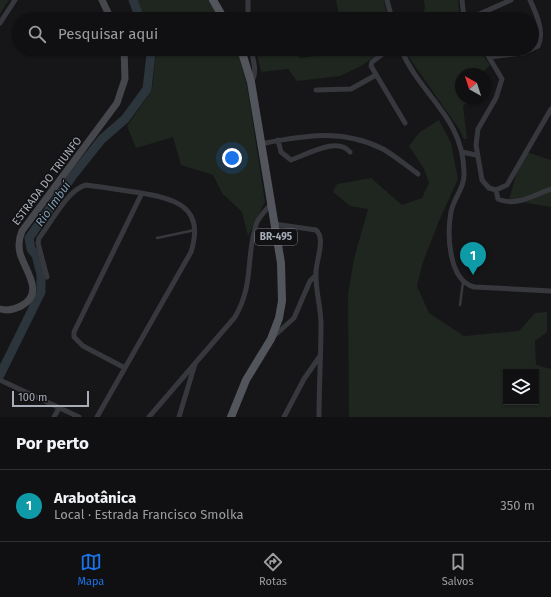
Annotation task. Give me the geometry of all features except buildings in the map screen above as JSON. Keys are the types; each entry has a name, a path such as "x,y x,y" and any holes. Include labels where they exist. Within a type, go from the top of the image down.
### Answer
{"main road":[{"path":"213,0 220,12"},
{"name":"BR-495","path":"231,417 246,380 270,339 279,318 282,301 281,263 270,205 251,82 243,56"}],"street":[{"path":"0,23 15,0"},
{"path":"102,0 108,12"},
{"path":"248,0 248,12"},
{"path":"387,0 390,12"},
{"path":"462,0 463,12"},
{"path":"483,12 510,0"},
{"path":"530,0 534,12"},
{"path":"539,27 539,44"},
{"name":"ESTRADA DO TRIUNFO","path":"0,309 8,310 17,308 24,305 30,297 32,292 32,279 20,253 19,239 25,227 117,102 126,79 124,56"},
{"path":"251,82 254,78 255,70 252,56"},
{"path":"381,56 371,64 376,75 405,122"},
{"path":"405,56 422,84 455,130 462,152 464,173 462,190 451,210 450,236 452,263 457,274 463,282 474,287 551,291"},
{"path":"498,56 490,57 502,79 501,86 478,129 476,136 476,155 482,180 489,188 496,190 505,187 513,178 531,142 551,109"},
{"path":"316,90 351,89 376,75"},
{"path":"260,144 302,136 329,135 349,138 384,150 418,174"},
{"path":"278,140 281,152 291,160 323,148 343,147 350,152"},
{"path":"462,152 476,155"},
{"path":"47,277 38,243 72,193 81,186 86,185 142,193 170,199 182,207 191,216 196,237 191,252 97,417"},
{"path":"496,190 498,199 504,202 518,202 551,189"},
{"path":"125,368 83,346 74,337 74,332 142,193"},
{"path":"150,417 235,318 241,308 248,288 257,223 270,205"},
{"path":"274,224 318,232 320,242 316,265 316,276 321,323 319,417"},
{"path":"270,339 294,318 310,281 316,276"},
{"path":"284,417 304,379 320,356"},
{"path":"179,417 196,362"},
{"path":"1,381 79,417"},
{"path":"54,417 58,408"}],"lane":[{"path":"157,238 195,230"},
{"path":"460,305 463,282"}],"shaded area":[{"path":"0,0 9,0 0,14"},
{"path":"137,0 210,0 216,12 142,12"},
{"path":"336,0 384,0 387,12 339,12"},
{"path":"424,0 458,0 459,12 424,12 425,8"},
{"path":"156,56 239,56 247,85 265,202 248,236 242,212 222,193 213,175 181,165 173,137 136,148 127,126 152,90"},
{"path":"258,56 298,56 301,58 316,56 375,56 363,65 340,76 297,81 288,69 261,72"},
{"path":"408,56 484,56 490,65 487,68 455,68 455,104 465,104 463,106 467,139 464,139 459,129"},
{"path":"439,120 451,143 458,179 423,262 417,286 429,313 464,336 519,331 535,313 547,312 547,332 535,341 536,365 551,369 551,417 349,417 348,294 354,259 368,209 350,206 333,192 337,184 371,178 402,205 422,198 429,183 424,169 409,146 420,132"},
{"path":"523,151 551,160 551,207 509,200"}],"waterway":[{"name":"Rio Imbuí","path":"133,0 137,12"},
{"name":"Rio Imbuí","path":"0,375 41,292 41,274 36,255 31,249 29,238 74,174 102,139 125,119 147,89 151,56"}],"place":[{"name":"Arabotânica","path":"473,275"}]}
